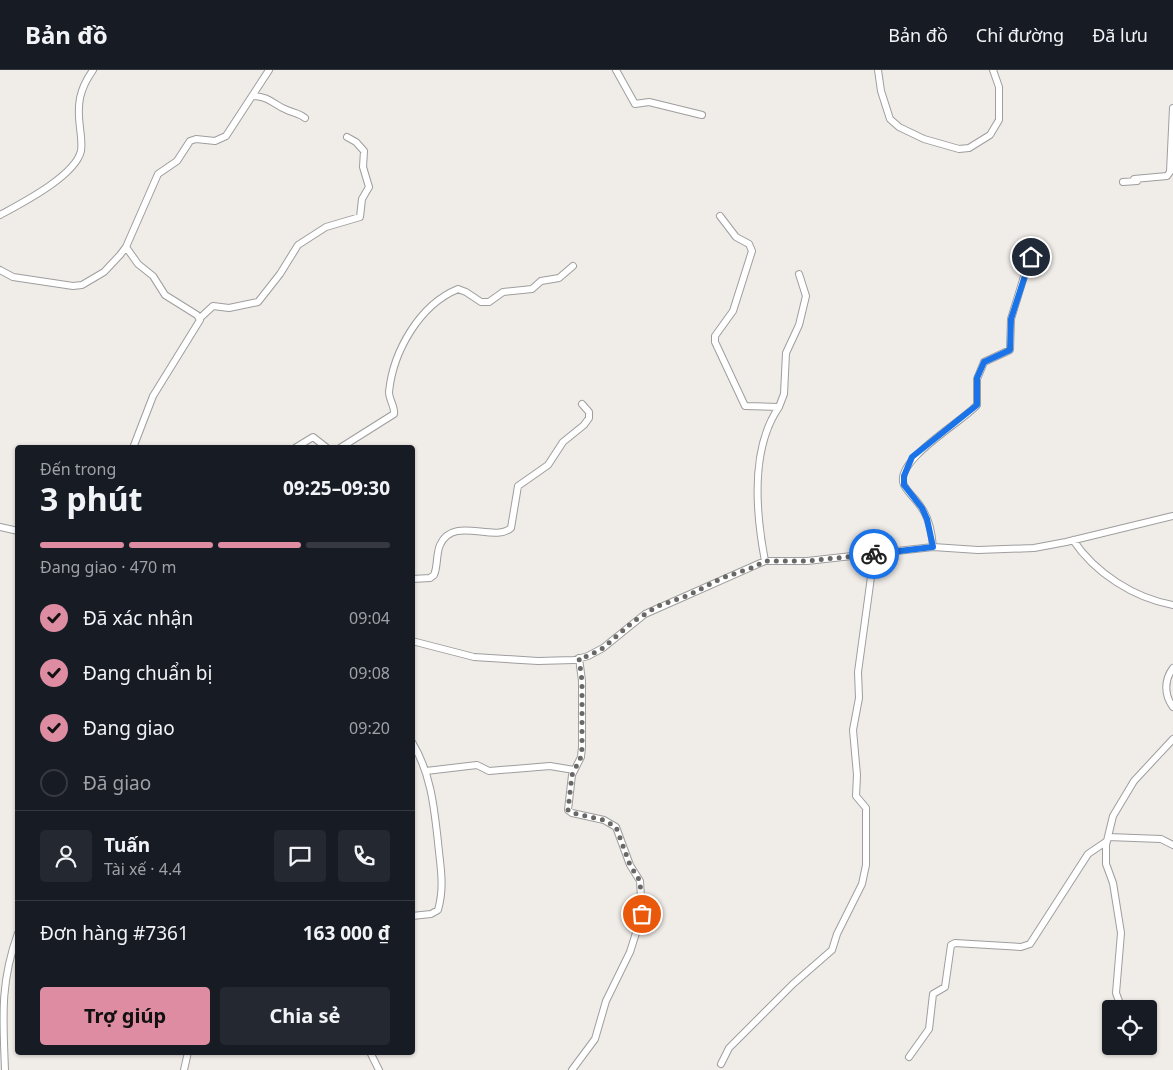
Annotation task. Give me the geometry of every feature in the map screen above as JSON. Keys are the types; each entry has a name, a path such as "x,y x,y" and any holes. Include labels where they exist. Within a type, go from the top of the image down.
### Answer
{"street":[{"path":"0,215 67,172 78,159 81,141 78,100 86,80 93,70"},
{"path":"0,270 13,277 78,286 104,272 126,247 160,172 177,161 190,141 196,139 215,141 226,136 269,70"},
{"path":"616,70 635,104 649,102 702,115"},
{"path":"878,70 881,91 890,119 899,127 924,139 959,149 969,148 990,135 999,120 999,87 993,70"},
{"path":"253,96 269,98 284,109 306,118"},
{"path":"1123,182 1167,176 1170,172 1173,108"},
{"path":"134,445 153,396 170,367 200,324 200,318 213,306 229,308 258,302 280,274 298,244 332,224 360,217 362,200 370,187 363,167 365,155 362,148 347,137"},
{"path":"720,216 736,237 749,244 752,251 733,312 715,336 715,342 745,406 779,408"},
{"path":"126,247 138,264 154,276 165,295 200,318"},
{"path":"933,547 927,519 922,508 904,485 904,476 912,457 977,405 977,378 984,362 1010,350 1011,319 1034,247"},
{"path":"345,445 394,414 389,391 404,339 420,318 444,296 458,289 482,302 489,302 503,292 532,289 541,281 559,278 573,266"},
{"path":"765,561 759,526 758,485 767,432 783,402 786,353 799,325 806,296 799,274"},
{"path":"415,578 430,578 434,575 440,545 453,532 464,530 504,532 511,528 518,486 546,466 563,442 587,422 589,412 582,404"},
{"path":"300,445 313,437 323,445"},
{"path":"415,642 474,657 538,662 574,660 588,656 603,648 634,621 658,606 689,595 722,578 754,567 765,561 807,561 933,547 978,550 1025,548 1074,540 1173,516"},
{"path":"0,527 15,530"},
{"path":"1074,540 1089,561 1099,569 1146,599 1173,605"},
{"path":"722,1064 729,1048 793,984 832,950 837,934 862,884 866,865 866,808 856,796 853,730 858,698 858,672 870,584 870,554"},
{"path":"572,1070 595,1039 606,1001 638,932 643,896 640,881 630,865 623,840 614,824 572,813 568,810 568,796 574,770 581,757 582,748 582,681 579,658"},
{"path":"1173,668 1169,673 1166,693 1173,708"},
{"path":"1119,1000 1116,993 1121,933 1113,883 1106,864 1105,850 1107,839 1113,816 1134,781 1173,739"},
{"path":"415,748 426,771 434,797 443,874 438,910 431,914 415,916"},
{"path":"426,771 477,765 489,771 550,766 574,770"},
{"path":"909,1057 930,1029 933,994 945,987 951,945 955,943 1021,947 1030,944 1088,854 1107,839 1161,839 1173,845"},
{"path":"5,1070 1,1038 0,981 3,964 15,939"},
{"path":"184,1070 187,1055"},
{"path":"372,1055 379,1070"}],"way so far":[{"path":"642,914 643,896 640,881 630,865 623,840 614,824 590,816 572,813 568,810 568,796 572,775 581,757 582,748 582,681 579,658 588,656 603,648 634,621 658,606 689,595 722,578 754,567 765,561 807,561 874,554"}],"route":[{"path":"874,554 933,547 932,535 927,519 922,508 904,485 904,476 912,457 936,440 977,405 977,378 984,362 1010,350 1011,319 1028,272 1031,257"}]}
